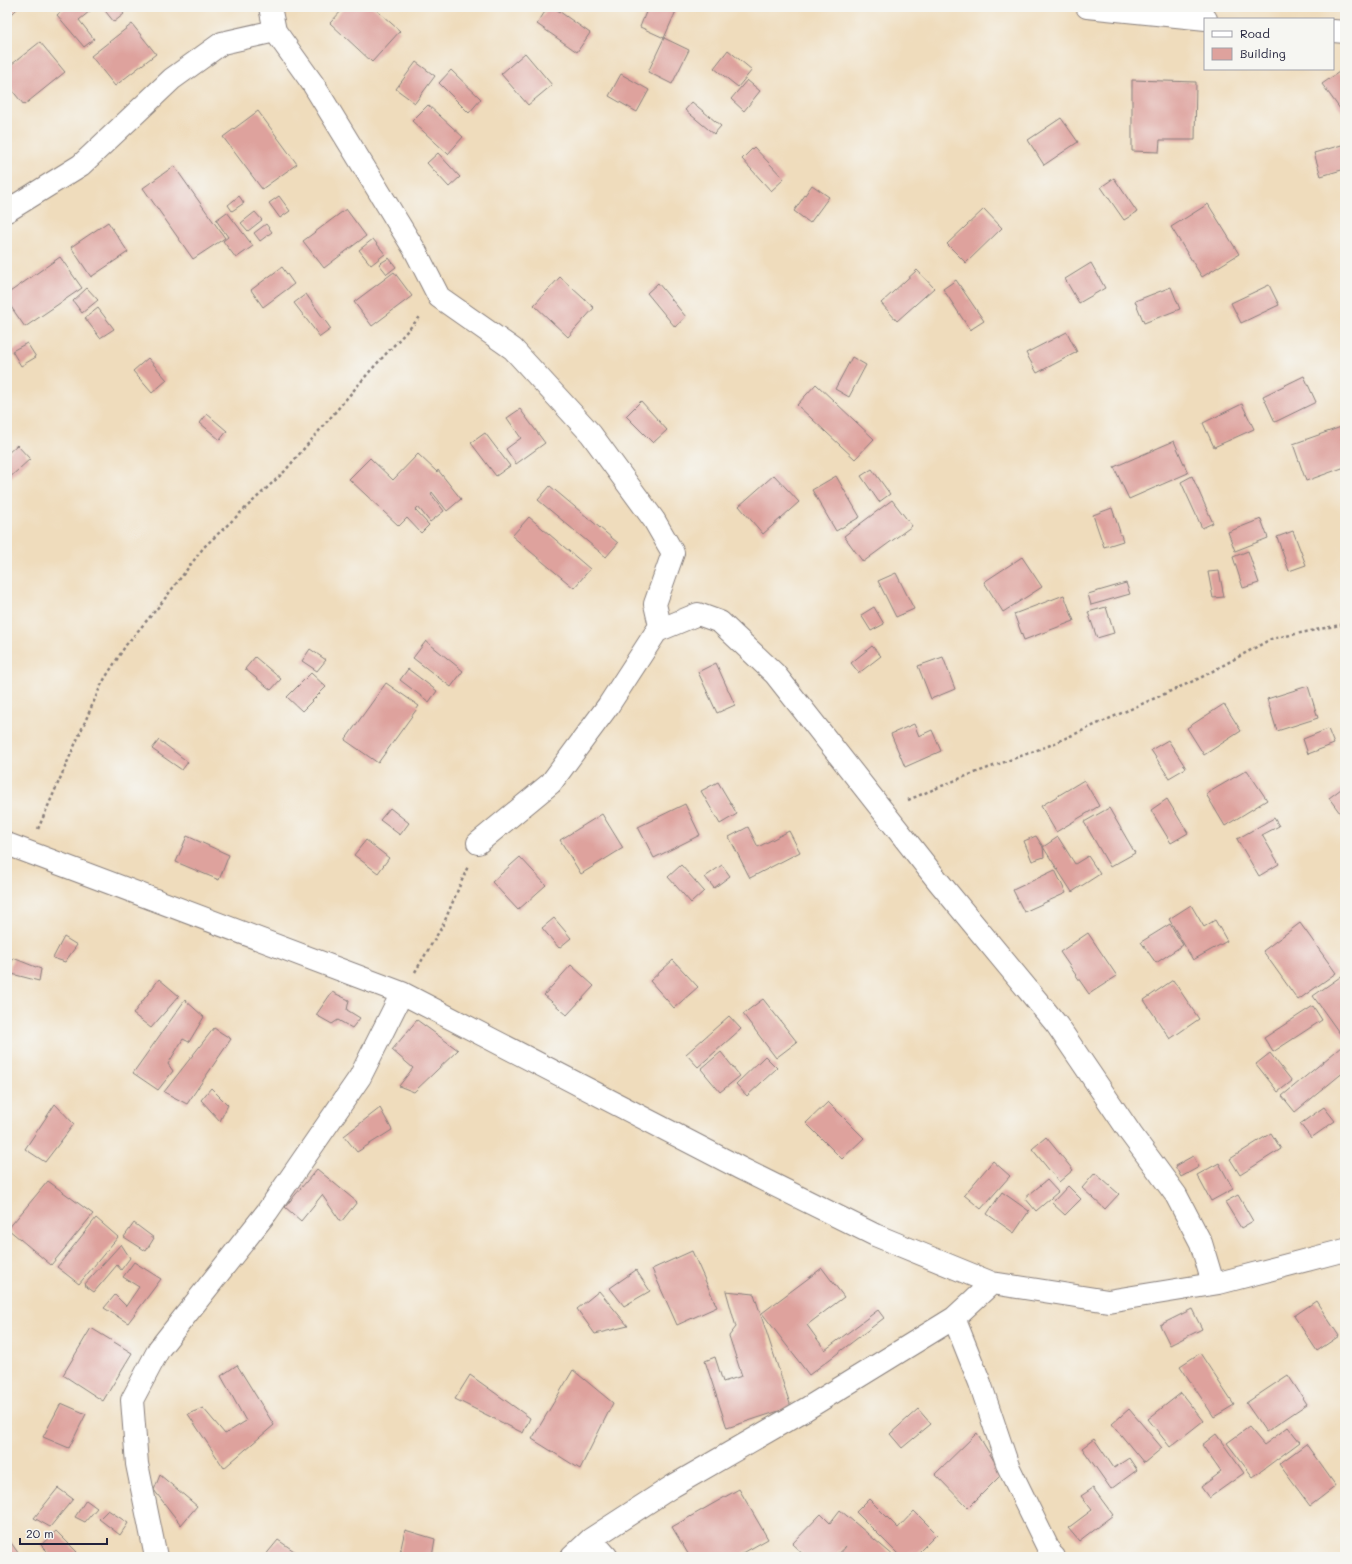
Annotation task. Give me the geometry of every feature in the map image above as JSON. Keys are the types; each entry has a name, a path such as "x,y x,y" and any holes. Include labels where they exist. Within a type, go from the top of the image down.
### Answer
{"street":[{"path":"270,7 275,31 313,84 416,252 438,298 512,348 591,434 654,520 673,553 655,604 660,626 658,631 608,706 551,783 478,843"},
{"path":"1087,7 1204,19"},
{"path":"7,211 81,165 172,79 222,43 275,31"},
{"path":"1334,31 1345,32"},
{"path":"658,631 698,614 720,622 774,674 938,881 1057,1025 1131,1134 1176,1195 1201,1243 1213,1283"},
{"path":"7,844 402,993 868,1232 992,1284 1108,1301 1219,1283 1345,1250"},
{"path":"156,1557 137,1464 132,1400 159,1349 267,1212 360,1077 402,993"},
{"path":"572,1557 591,1540 673,1486 806,1409 954,1318 992,1284"},
{"path":"954,1318 980,1383 1008,1466 1051,1554 1054,1557"},
{"path":"591,1540 607,1557"}],"path":[{"path":"28,851 102,683 126,645 160,605 204,547 284,472 371,370 438,298"},
{"path":"882,810 961,778 1048,746 1200,678 1271,639 1345,624"},
{"path":"402,993 444,925 478,843"}],"building":[{"path":"7,7 19,7 11,15 7,11"},
{"path":"66,7 95,7 79,20 94,39 84,47 57,15"},
{"path":"102,7 119,7 124,14 114,22"},
{"path":"345,7 373,7 400,31 372,62 330,23"},
{"path":"548,7 553,7 590,33 577,52 537,24"},
{"path":"648,7 667,7 676,11 664,38 640,27"},
{"path":"132,24 156,54 115,86 91,56"},
{"path":"664,38 689,50 672,84 648,72"},
{"path":"40,42 65,72 24,105 7,84 7,68"},
{"path":"728,50 752,70 738,87 714,68"},
{"path":"525,53 552,85 528,105 501,74"},
{"path":"416,62 435,76 415,103 396,89"},
{"path":"451,70 481,99 469,113 439,83"},
{"path":"1339,72 1345,80 1345,112 1343,113 1322,84"},
{"path":"621,74 649,90 637,112 609,96"},
{"path":"747,80 760,91 744,111 731,99"},
{"path":"1132,80 1196,82 1195,140 1160,140 1159,152 1132,151"},
{"path":"692,102 721,126 714,134 685,110"},
{"path":"428,105 463,137 448,154 412,121"},
{"path":"258,111 297,164 262,189 223,137"},
{"path":"1061,118 1078,142 1044,165 1028,140"},
{"path":"1345,144 1345,169 1321,176 1314,153"},
{"path":"754,147 784,179 771,191 742,159"},
{"path":"438,153 460,177 449,187 427,163"},
{"path":"174,166 225,238 193,259 143,188"},
{"path":"1114,178 1137,212 1124,220 1101,187"},
{"path":"812,185 829,197 810,223 794,211"},
{"path":"239,196 244,203 232,211 228,205"},
{"path":"279,196 290,211 280,218 269,203"},
{"path":"1208,204 1239,254 1202,277 1171,227"},
{"path":"346,209 366,236 324,268 303,241"},
{"path":"984,209 1002,228 966,263 947,244"},
{"path":"227,212 253,246 236,258 223,241 228,237 216,220"},
{"path":"255,212 262,220 248,231 241,223"},
{"path":"108,222 128,252 91,277 71,247"},
{"path":"266,224 272,232 260,241 254,233"},
{"path":"373,239 385,254 371,265 359,250"},
{"path":"60,257 82,288 25,327 7,301 7,294"},
{"path":"389,258 396,267 387,274 379,264"},
{"path":"1091,263 1105,288 1079,303 1065,279"},
{"path":"282,267 294,284 263,307 251,290"},
{"path":"917,270 934,288 897,321 881,303"},
{"path":"394,272 412,296 372,326 354,302"},
{"path":"560,277 594,308 568,337 534,305"},
{"path":"956,280 984,321 970,330 943,289"},
{"path":"658,283 686,317 675,327 647,293"},
{"path":"1269,285 1279,305 1241,323 1231,303"},
{"path":"1171,287 1180,309 1144,323 1135,301"},
{"path":"87,288 98,300 82,313 73,301"},
{"path":"306,294 331,329 320,337 294,303"},
{"path":"98,308 114,329 100,338 85,318"},
{"path":"1067,332 1077,352 1037,373 1026,353"},
{"path":"27,343 36,357 21,366 12,351"},
{"path":"852,357 866,365 849,397 835,389"},
{"path":"148,358 167,380 152,393 133,371"},
{"path":"1304,376 1316,402 1275,422 1263,396"},
{"path":"816,384 874,439 855,459 797,405"},
{"path":"641,401 667,430 653,443 626,416"},
{"path":"1242,404 1254,429 1214,447 1203,423"},
{"path":"520,409 545,443 516,464 506,449 521,438 507,418"},
{"path":"207,414 227,431 220,440 200,423"},
{"path":"1344,426 1345,467 1306,481 1293,444"},
{"path":"485,433 510,466 496,476 471,443"},
{"path":"1174,441 1188,473 1129,499 1114,467"},
{"path":"17,445 30,459 7,480 7,454"},
{"path":"418,454 437,472 438,470 461,499 447,511 432,492 431,494 444,511 430,522 418,507 415,510 429,525 421,533 407,518 399,526 349,479 370,458 393,480"},
{"path":"872,469 890,494 879,502 861,476"},
{"path":"774,475 799,502 763,534 739,506"},
{"path":"836,476 860,517 836,531 812,490"},
{"path":"1192,476 1213,523 1202,528 1181,482"},
{"path":"550,486 618,543 606,557 538,500"},
{"path":"892,500 912,526 863,562 844,536"},
{"path":"1112,508 1123,541 1104,547 1093,515"},
{"path":"529,517 590,569 574,588 512,536"},
{"path":"1261,519 1268,538 1235,551 1228,532"},
{"path":"1293,531 1306,565 1289,571 1277,537"},
{"path":"1248,551 1259,583 1243,588 1233,557"},
{"path":"1022,557 1042,587 1003,612 984,582"},
{"path":"1219,571 1224,597 1213,598 1208,572"},
{"path":"896,573 914,609 896,617 878,581"},
{"path":"1126,583 1130,594 1091,605 1088,594"},
{"path":"1064,595 1074,621 1024,640 1014,614"},
{"path":"874,607 884,624 871,631 861,615"},
{"path":"1106,607 1114,633 1097,638 1088,612"},
{"path":"426,641 463,671 451,687 413,658"},
{"path":"872,646 881,656 859,673 851,663"},
{"path":"310,649 326,660 317,671 302,661"},
{"path":"255,657 281,679 271,690 245,669"},
{"path":"943,657 955,689 931,699 918,666"},
{"path":"716,663 735,705 717,713 698,672"},
{"path":"408,669 437,691 429,702 400,680"},
{"path":"311,673 326,687 302,711 287,697"},
{"path":"386,683 419,706 378,763 345,740"},
{"path":"1308,686 1318,718 1277,731 1267,699"},
{"path":"1224,704 1241,731 1204,755 1187,728"},
{"path":"914,724 919,736 932,730 941,751 905,767 891,734"},
{"path":"1328,729 1334,744 1308,754 1303,739"},
{"path":"159,740 188,762 182,770 152,749"},
{"path":"1168,740 1186,768 1169,778 1151,750"},
{"path":"1247,770 1267,800 1225,826 1206,794"},
{"path":"1084,780 1099,806 1056,832 1041,806"},
{"path":"718,782 737,814 720,824 701,791"},
{"path":"1345,786 1345,820 1329,798"},
{"path":"1167,799 1188,833 1171,843 1151,810"},
{"path":"685,804 700,835 654,858 638,827"},
{"path":"390,808 409,823 400,835 380,820"},
{"path":"1109,808 1135,853 1110,867 1084,822"},
{"path":"602,814 623,848 581,874 560,840"},
{"path":"1274,818 1279,826 1262,835 1279,864 1259,876 1237,839"},
{"path":"748,827 758,847 789,831 800,852 750,878 729,837"},
{"path":"187,836 229,855 219,880 176,862"},
{"path":"1036,836 1043,847 1044,857 1032,861 1024,841"},
{"path":"1058,837 1075,864 1088,856 1100,874 1072,892 1043,847"},
{"path":"366,840 389,858 378,873 354,855"},
{"path":"520,857 546,885 518,910 492,882"},
{"path":"681,865 704,891 691,903 668,877"},
{"path":"722,865 730,876 714,888 705,877"},
{"path":"1055,870 1066,893 1024,912 1013,890"},
{"path":"1191,905 1204,927 1215,920 1227,941 1193,960 1169,919"},
{"path":"554,918 571,938 559,948 542,928"},
{"path":"1300,923 1336,973 1298,1000 1263,951"},
{"path":"1170,924 1183,945 1156,963 1141,942"},
{"path":"1088,933 1117,976 1089,994 1060,952"},
{"path":"64,937 77,945 65,962 53,958"},
{"path":"13,958 41,969 39,981 8,973"},
{"path":"673,960 698,987 674,1008 650,981"},
{"path":"571,965 594,986 567,1015 544,995"},
{"path":"1343,975 1345,978 1345,1037 1343,1038 1313,996"},
{"path":"159,979 179,996 151,1028 133,1014"},
{"path":"1173,980 1199,1019 1170,1039 1144,1000"},
{"path":"332,992 349,1000 347,1010 360,1018 352,1028 338,1020 332,1024 316,1015"},
{"path":"763,999 797,1042 776,1058 743,1014"},
{"path":"185,1000 204,1017 189,1042 183,1039 168,1064 173,1071 158,1090 133,1073"},
{"path":"1313,1006 1322,1020 1273,1052 1264,1038"},
{"path":"729,1016 741,1029 698,1067 686,1054"},
{"path":"417,1020 458,1050 414,1092 399,1086 413,1068 392,1050"},
{"path":"214,1028 231,1039 187,1104 164,1092"},
{"path":"1341,1047 1345,1052 1345,1071 1295,1112 1282,1096"},
{"path":"721,1052 740,1076 720,1092 701,1069"},
{"path":"1270,1053 1292,1081 1278,1092 1256,1064"},
{"path":"765,1056 777,1068 747,1096 736,1084"},
{"path":"211,1088 228,1105 220,1121 201,1100"},
{"path":"828,1102 864,1138 842,1159 806,1123"},
{"path":"55,1104 74,1124 45,1162 25,1149"},
{"path":"1324,1107 1335,1121 1311,1138 1300,1124"},
{"path":"380,1108 392,1130 357,1152 344,1136"},
{"path":"1271,1133 1281,1149 1240,1175 1230,1159"},
{"path":"1046,1137 1073,1170 1059,1182 1032,1149"},
{"path":"1193,1156 1199,1167 1181,1177 1175,1166"},
{"path":"993,1161 1010,1176 981,1209 964,1195"},
{"path":"1219,1163 1233,1189 1211,1201 1197,1175"},
{"path":"317,1169 357,1202 341,1222 322,1195 301,1221 285,1207"},
{"path":"1095,1173 1119,1194 1105,1209 1082,1188"},
{"path":"1047,1180 1058,1192 1036,1211 1025,1198"},
{"path":"48,1181 93,1214 51,1265 8,1229"},
{"path":"1068,1186 1081,1199 1065,1215 1052,1203"},
{"path":"1002,1192 1029,1211 1014,1233 987,1214"},
{"path":"1238,1195 1253,1221 1241,1228 1225,1202"},
{"path":"96,1218 118,1237 79,1284 57,1267"},
{"path":"134,1223 154,1238 146,1251 124,1237"},
{"path":"121,1244 130,1258 121,1270 117,1265 94,1292 84,1285"},
{"path":"692,1251 717,1307 677,1325 652,1269"},
{"path":"134,1262 161,1279 128,1323 104,1308 115,1295 126,1306 139,1287 123,1277"},
{"path":"822,1268 844,1297 807,1325 825,1350 878,1310 884,1318 809,1375 762,1313"},
{"path":"636,1270 650,1291 624,1306 610,1288"},
{"path":"599,1291 628,1326 595,1334 577,1309"},
{"path":"726,1291 754,1294 791,1407 727,1428 705,1361 715,1357 723,1382 742,1376 729,1336 736,1327"},
{"path":"1316,1301 1339,1336 1317,1351 1294,1316"},
{"path":"1192,1309 1202,1329 1170,1345 1160,1325"},
{"path":"91,1328 132,1353 103,1401 63,1375"},
{"path":"1200,1353 1234,1405 1214,1417 1180,1366"},
{"path":"237,1365 274,1425 224,1468 188,1414 203,1408 225,1434 246,1421 221,1376"},
{"path":"573,1370 613,1403 580,1469 532,1439"},
{"path":"470,1375 530,1418 523,1433 455,1399"},
{"path":"1288,1375 1307,1404 1266,1432 1246,1403"},
{"path":"1181,1393 1203,1421 1170,1447 1148,1419"},
{"path":"61,1403 86,1414 69,1448 43,1437"},
{"path":"918,1409 931,1424 902,1448 890,1434"},
{"path":"1129,1409 1162,1448 1144,1463 1112,1424"},
{"path":"1249,1427 1264,1445 1288,1427 1300,1442 1253,1477 1227,1443"},
{"path":"977,1433 1002,1474 968,1508 935,1474"},
{"path":"1216,1434 1244,1473 1209,1498 1201,1487 1221,1472 1202,1445"},
{"path":"1094,1439 1114,1468 1129,1458 1137,1470 1111,1489 1082,1448"},
{"path":"1306,1444 1336,1486 1310,1506 1279,1464"},
{"path":"160,1475 197,1506 181,1525 154,1490"},
{"path":"58,1488 73,1499 50,1527 34,1518"},
{"path":"1093,1488 1113,1515 1079,1541 1068,1528 1092,1510 1081,1496"},
{"path":"739,1489 768,1539 736,1557 690,1557 672,1527"},
{"path":"869,1499 898,1528 914,1511 937,1534 914,1557 901,1557 856,1512"},
{"path":"86,1500 97,1508 85,1522 75,1517"},
{"path":"108,1510 128,1523 120,1535 99,1519"},
{"path":"840,1510 895,1557 838,1557 846,1546 834,1557 806,1557 792,1544 821,1514 830,1523"},
{"path":"405,1530 435,1539 432,1557 399,1557"},
{"path":"56,1531 77,1552 71,1557 53,1557 41,1545"},
{"path":"7,1537 21,1557 7,1557"},
{"path":"278,1540 303,1557 264,1557"}]}
